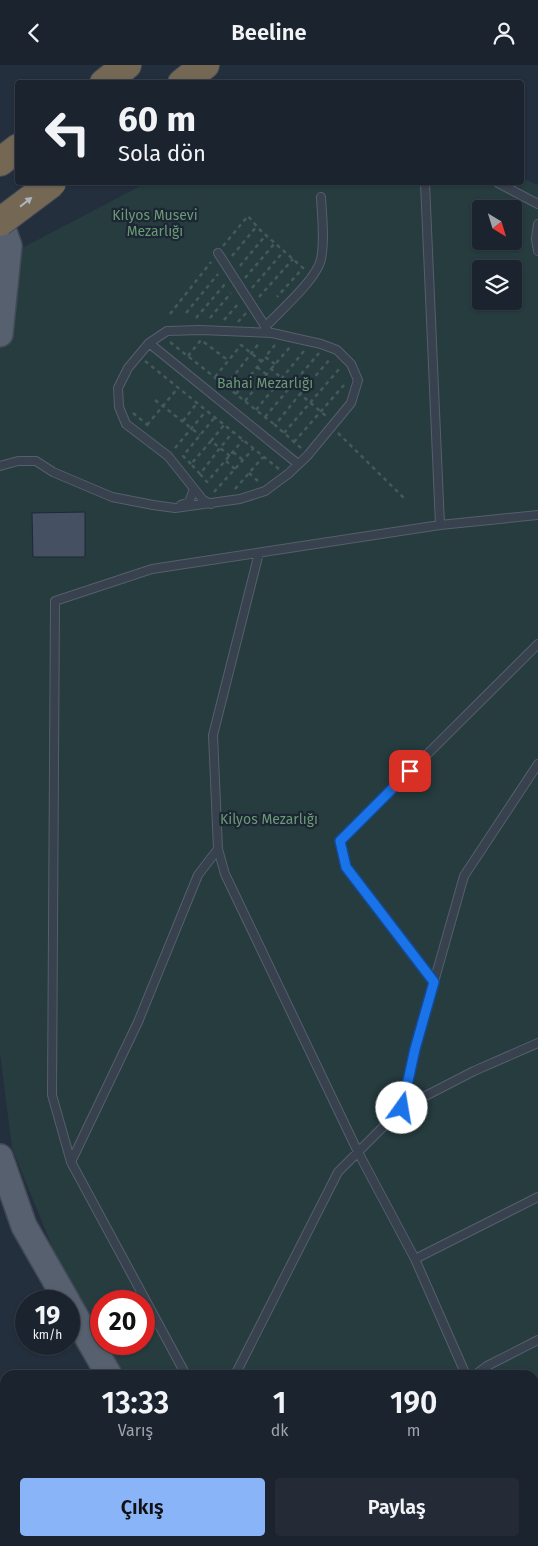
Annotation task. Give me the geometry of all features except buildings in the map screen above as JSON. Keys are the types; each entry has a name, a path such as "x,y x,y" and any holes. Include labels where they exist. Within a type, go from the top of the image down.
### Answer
{"highway":[{"path":"108,80 127,65"},
{"path":"186,80 205,65"},
{"path":"0,162 15,151"},
{"path":"0,221 49,185"}],"main road":[{"path":"0,221 9,246 0,334"},
{"path":"0,1157 24,1226 60,1290"},
{"path":"80,1325 105,1370"}],"lane":[{"path":"425,185 440,525"},
{"path":"502,185 538,204"},
{"path":"267,331 311,279 321,261 323,236 321,197"},
{"path":"538,224 536,239 538,251"},
{"path":"218,253 267,331"},
{"path":"0,466 18,461 36,461 53,472 112,497 175,508 240,499 265,491 308,455 351,403 358,380 351,364 337,350 267,331 200,330 167,331 149,343 138,356 128,368 118,388 119,407 126,424 168,456 191,486 209,503"},
{"path":"149,343 298,464"},
{"path":"175,508 189,502 191,486"},
{"path":"183,1370 71,1162 52,1095 55,601 152,569 440,525 538,515"},
{"path":"259,553 213,735 218,849 225,873 358,1152 415,1259 464,1370"},
{"path":"434,982 346,867 340,841 538,644"},
{"path":"402,1108 415,1049 464,876 538,764"},
{"path":"71,1162 138,1022 198,875 218,849"},
{"path":"238,1370 338,1172 402,1108 474,1071 538,1043"},
{"path":"415,1259 538,1197"},
{"path":"482,1370 538,1340"}],"path":[{"path":"170,314 248,216 303,268 259,318"},
{"path":"224,320 284,251"},
{"path":"238,322 293,259"},
{"path":"226,386 252,354 267,331"},
{"path":"162,335 265,417 308,455"},
{"path":"236,394 283,336"},
{"path":"245,401 297,339"},
{"path":"188,355 200,340 229,361"},
{"path":"256,410 311,342"},
{"path":"215,377 241,345 261,361"},
{"path":"265,417 325,346"},
{"path":"274,425 337,350"},
{"path":"138,356 286,475"},
{"path":"265,357 275,364"},
{"path":"284,433 346,359"},
{"path":"257,367 266,374"},
{"path":"271,369 291,386"},
{"path":"294,443 355,373"},
{"path":"148,425 178,387"},
{"path":"300,394 321,411 405,499"},
{"path":"155,400 200,435"},
{"path":"183,421 197,403"},
{"path":"206,411 174,448 207,482 243,440"},
{"path":"183,456 215,417"},
{"path":"191,464 224,425"},
{"path":"191,486 233,432"},
{"path":"211,441 230,456"},
{"path":"209,503 253,449"},
{"path":"233,452 243,460"},
{"path":"223,502 264,457"},
{"path":"226,461 235,469"}],"green space":[{"name":"Kilyos Mezarlığı","path":"524,179 538,185 538,1370 120,1370 111,1355 155,1355 155,1290 90,1290 90,1318 80,1300 80,1290 75,1290 53,1249 12,1148 0,1053 0,268 24,247 142,185 524,185"}],"route":[{"path":"402,1108 415,1049 434,982 346,867 340,841 410,771"}],"park label":[{"name":"Kilyos Musevi Mezarlığı","path":"155,223"},
{"name":"Bahai Mezarlığı","path":"265,383"}]}
